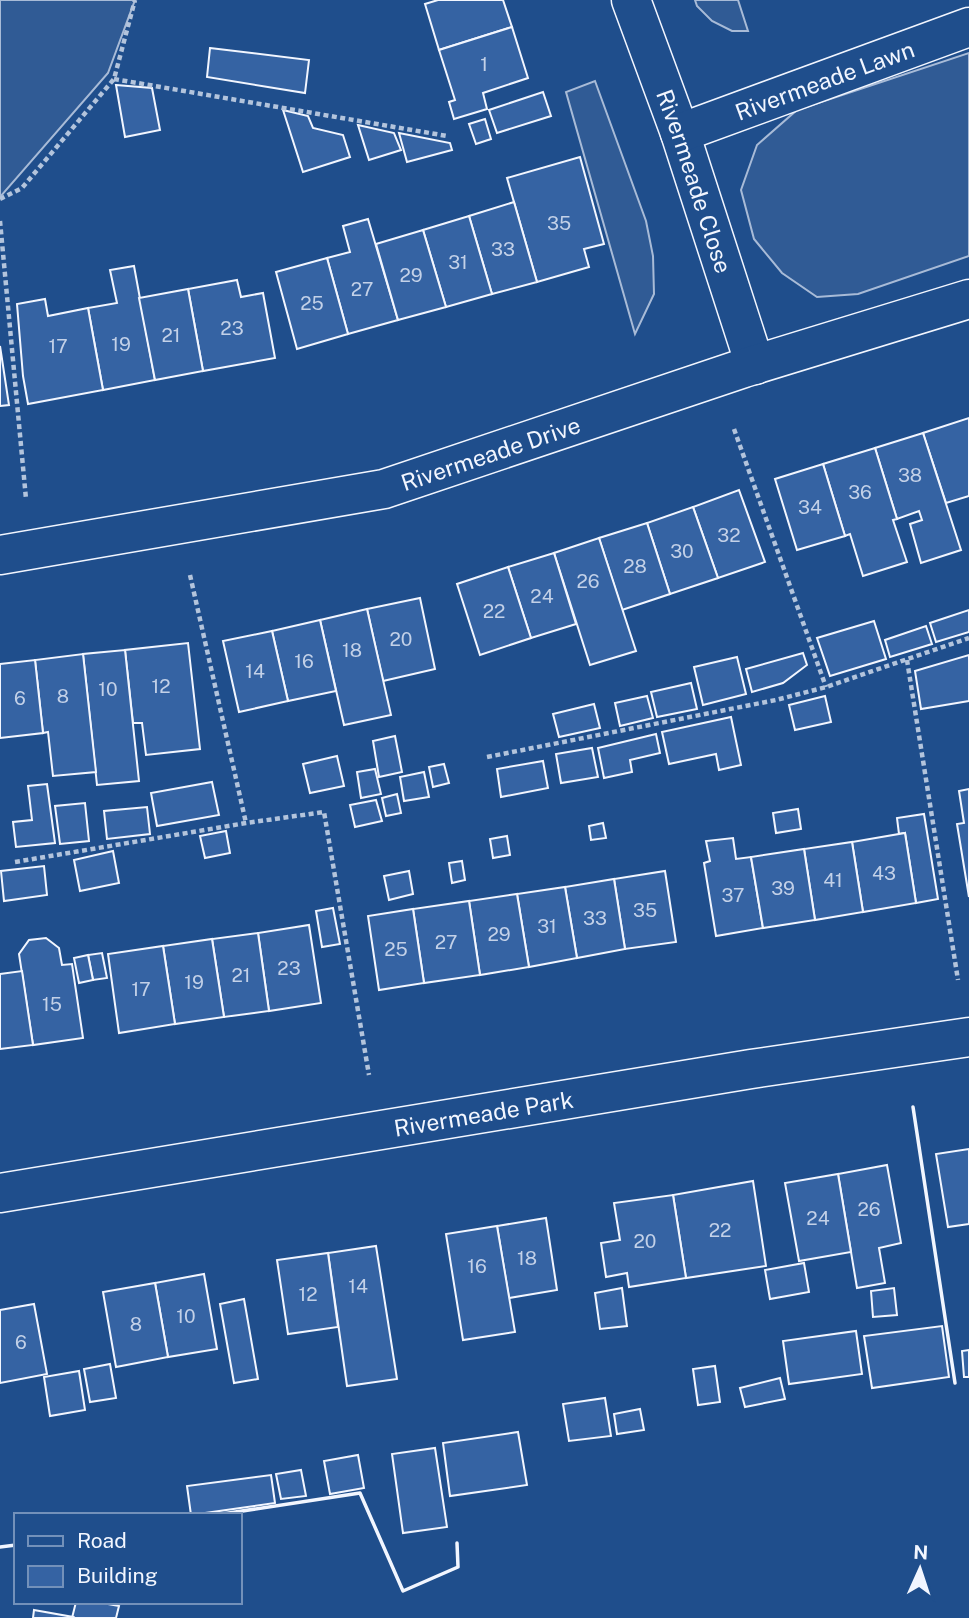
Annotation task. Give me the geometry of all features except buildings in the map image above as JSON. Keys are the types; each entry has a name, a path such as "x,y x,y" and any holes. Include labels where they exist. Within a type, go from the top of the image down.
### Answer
{"street":[{"name":"Rivermeade Close","path":"631,0 680,133 755,365"},
{"name":"Rivermeade Lawn","path":"680,133 969,27"},
{"name":"Rivermeade Drive","path":"0,555 384,489 755,365 969,299"},
{"name":"Rivermeade Park","path":"0,1193 751,1069 969,1037"}],"path":[{"path":"0,199 22,188 114,79 135,0"},
{"path":"114,79 447,136"},
{"path":"0,221 27,505"},
{"path":"734,429 826,687"},
{"path":"190,575 246,823"},
{"path":"486,757 776,700 826,687 969,638"},
{"path":"906,660 958,980"},
{"path":"15,862 324,812 369,1075"}],"shaded area":[{"path":"0,0 135,0 108,73 0,197"},
{"path":"695,0 738,0 748,31 732,31 712,21 697,6"},
{"path":"969,53 969,256 858,294 817,297 782,273 754,239 741,190 757,145 797,110"},
{"path":"595,81 646,221 653,256 654,294 635,334 566,92"}],"wall":[{"path":"913,1107 955,1383"},
{"path":"229,1513 360,1493 403,1591 458,1567 457,1543"},
{"path":"0,1547 14,1545"}]}
